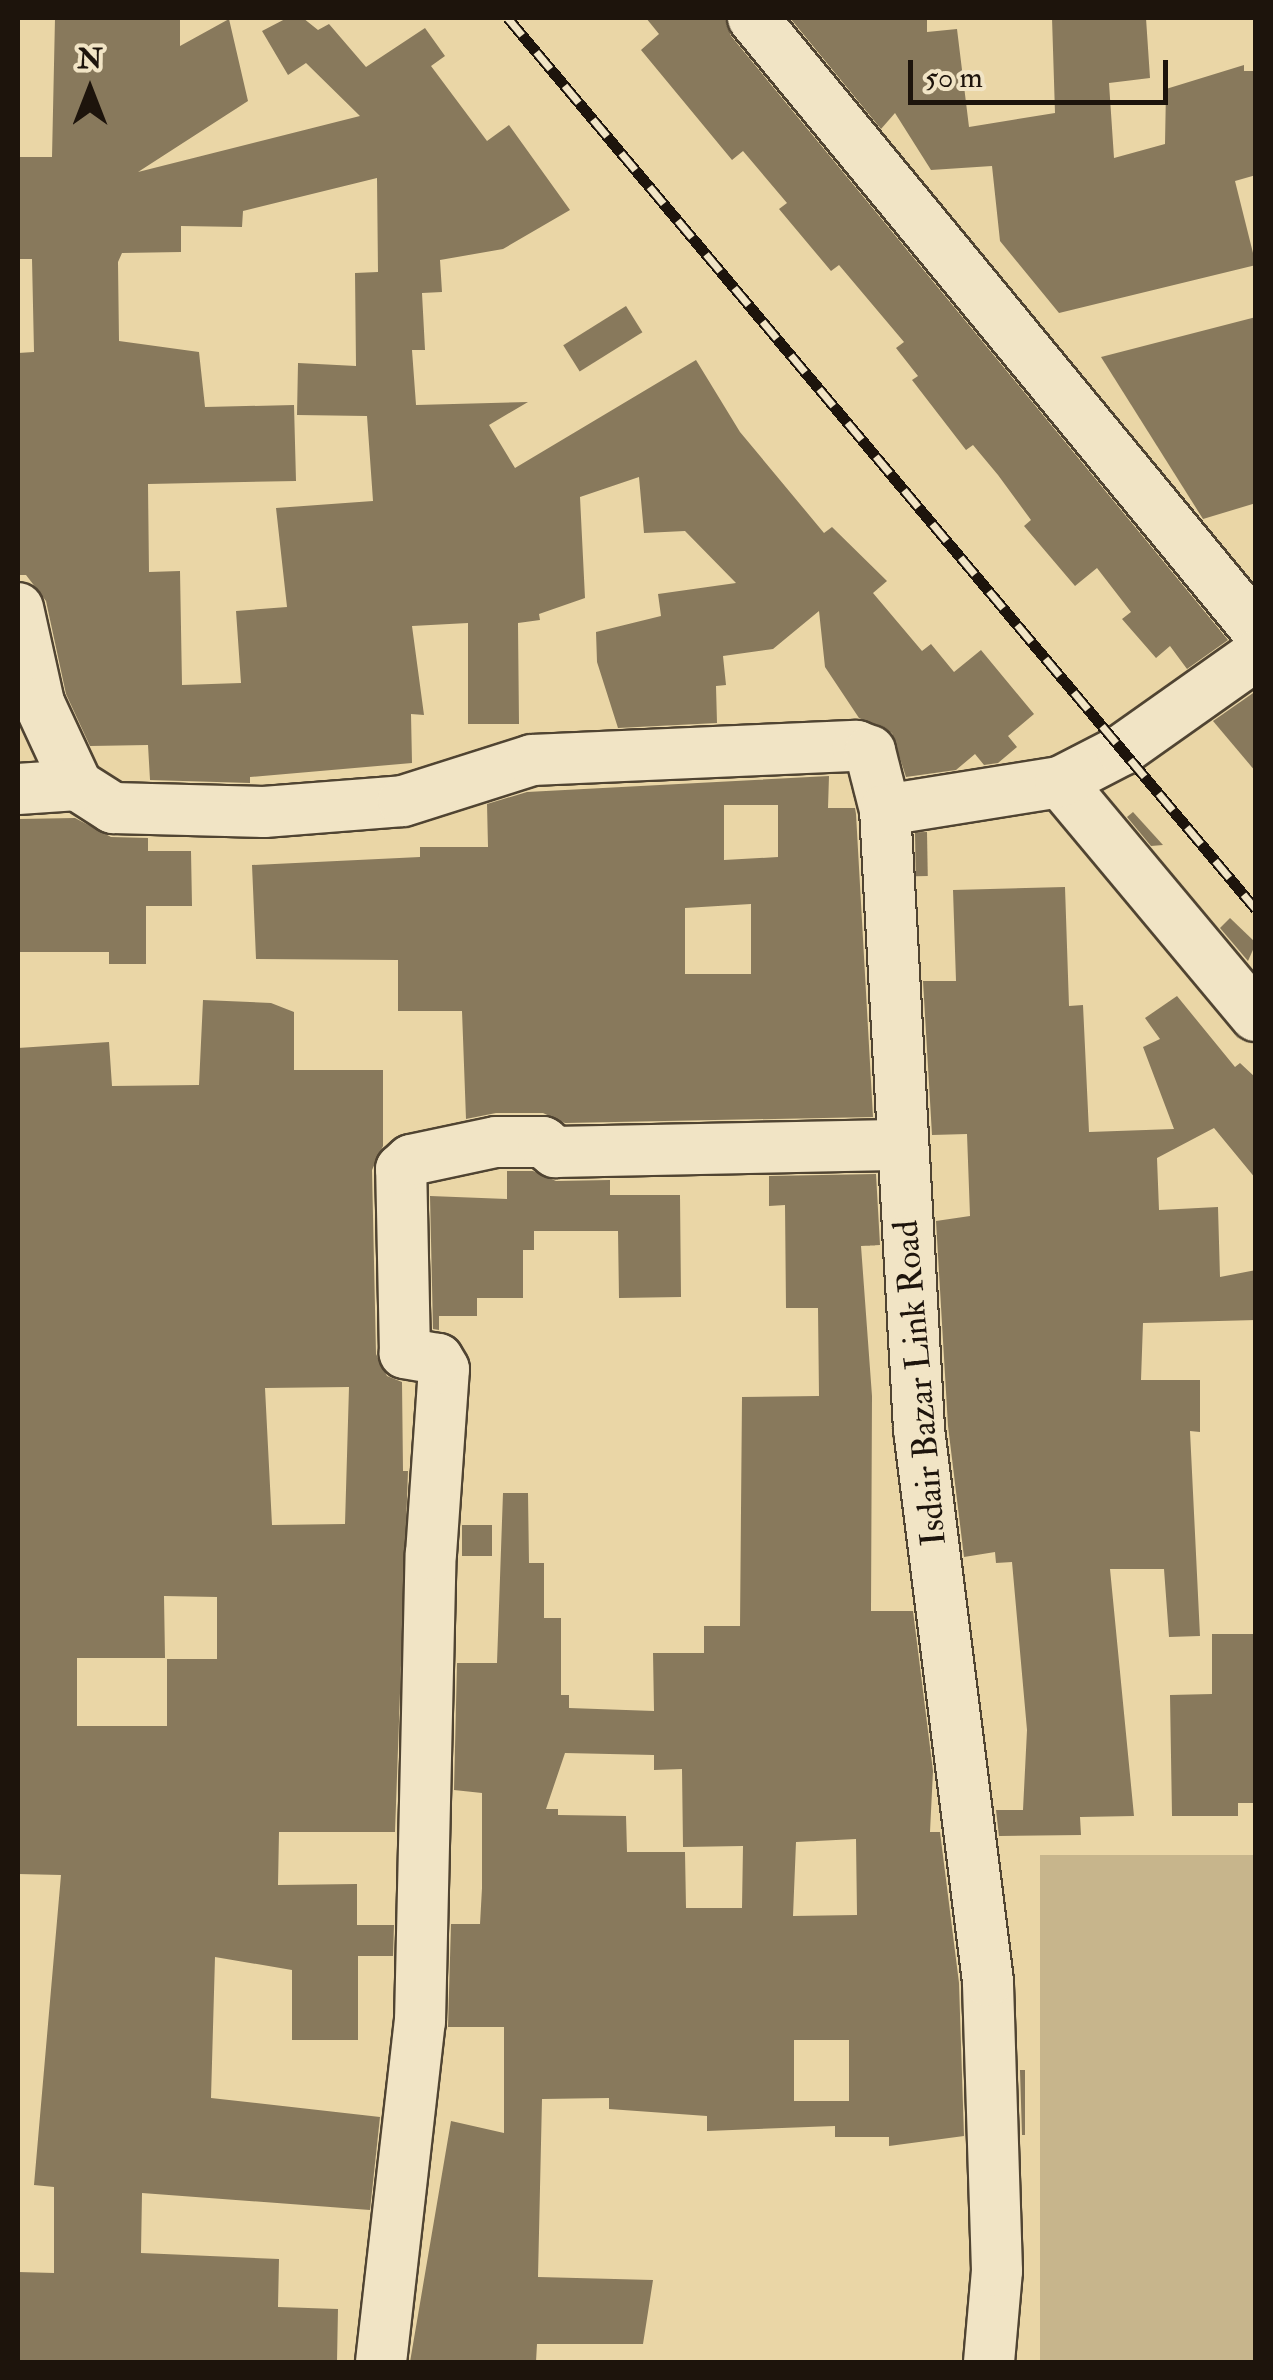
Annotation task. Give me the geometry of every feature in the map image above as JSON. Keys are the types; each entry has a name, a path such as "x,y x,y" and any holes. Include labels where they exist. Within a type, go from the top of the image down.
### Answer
{"street":[{"path":"754,18 1256,629"},
{"path":"18,608 40,703 76,785 18,788"},
{"path":"885,810 1060,782 1122,750 1256,654"},
{"name":"Isdair Bazar Link Road","path":"76,785 112,808 264,812 403,802 532,760 857,746 870,751 885,810 919,1429 988,1981 997,2272 989,2362"},
{"path":"1060,782 1256,1016"},
{"path":"381,2362 420,2022 432,1554 444,1370 438,1358 405,1353 401,1169 411,1160 496,1142 543,1142 555,1152 902,1145"}],"shaded area":[{"path":"1040,1855 1255,1855 1255,2362 1040,2362"}],"building":[{"path":"55,18 180,18 180,46 229,19 248,101 138,172 360,116 306,63 288,75 262,31 287,18 303,18 318,30 329,24 366,67 425,28 445,56 431,66 487,141 509,125 570,210 503,249 440,260 442,292 422,293 425,350 412,350 416,405 528,402 489,425 515,468 696,360 740,432 824,533 832,527 887,581 873,593 922,651 931,644 954,672 981,650 1034,714 1008,736 1017,747 998,763 984,765 975,754 956,770 906,777 892,733 859,718 825,667 819,611 773,649 723,656 726,685 716,686 717,723 618,728 597,662 596,632 661,616 658,594 736,583 685,531 644,533 639,477 580,497 585,598 539,614 540,620 518,623 519,724 468,724 468,623 412,626 424,715 411,714 412,763 250,777 250,783 150,780 148,745 90,746 66,694 46,601 26,575 18,575 18,353 34,352 32,259 18,259 18,157 52,157","holes":["377,178 378,272 355,273 356,366 298,363 297,415 367,416 373,501 276,508 287,607 236,611 241,683 182,685 180,571 149,572 148,484 296,481 294,405 205,407 199,352 119,341 118,262 122,253 181,252 181,226 242,227 243,211"]},
{"path":"646,18 725,18 731,36 1228,640 1187,669 1170,646 1156,658 1122,619 1131,612 1097,568 1075,586 1024,526 1031,520 998,475 973,445 966,450 912,380 918,376 896,348 904,342 839,265 831,271 779,209 787,203 743,151 732,160 641,50 659,34"},
{"path":"790,18 927,18 927,32 957,29 969,127 1055,113 1052,18 1146,18 1150,78 1109,83 1114,158 1165,144 1166,89 1244,65 1244,71 1256,71 1256,175 1235,181 1256,265 1059,313 1000,241 992,166 931,170 895,113 881,129"},
{"path":"626,306 642,332 580,372 563,345"},
{"path":"1256,317 1256,503 1203,519 1101,357"},
{"path":"1256,691 1256,772 1213,721"},
{"path":"829,776 828,808 855,808 856,814 873,1117 565,1123 543,1113 496,1113 466,1119 462,1011 398,1011 398,960 256,959 252,865 420,857 420,847 488,847 487,804 527,792","holes":["724,805 778,805 778,857 724,860","751,904 751,974 685,974 685,908"]},
{"path":"1133,812 1163,845 1151,846 1127,817"},
{"path":"75,818 111,837 148,838 148,851 191,851 192,906 146,906 146,964 109,964 109,952 18,952 18,819"},
{"path":"915,832 927,832 928,876 916,876"},
{"path":"1065,887 1069,1006 1083,1005 1089,1132 1174,1129 1143,1047 1160,1039 1145,1018 1177,996 1235,1067 1240,1063 1256,1078 1256,1179 1214,1128 1157,1158 1159,1210 1218,1207 1220,1277 1256,1270 1256,1320 1143,1323 1141,1380 1200,1380 1200,1432 1190,1431 1200,1636 1169,1637 1164,1569 1110,1569 1134,1816 1080,1817 1081,1835 999,1836 996,1810 1023,1810 1027,1730 1012,1562 996,1563 995,1552 964,1557 948,1426 936,1221 970,1216 967,1134 932,1135 923,981 956,981 953,890"},
{"path":"1230,918 1256,943 1248,961 1220,928"},
{"path":"203,1000 271,1003 294,1012 294,1070 383,1070 383,1146 372,1170 376,1354 387,1376 402,1382 403,1471 408,1471 395,1832 279,1832 278,1885 357,1884 357,1925 394,1925 393,1956 358,1956 358,2040 292,2040 292,1970 215,1957 211,2098 380,2117 370,2210 142,2193 141,2253 279,2259 278,2307 338,2309 337,2362 18,2362 18,2272 54,2273 54,2187 34,2185 61,1875 18,1874 18,1048 109,1042 112,1086 199,1085","holes":["349,1387 345,1524 272,1525 265,1388","164,1596 217,1597 217,1659 167,1659 167,1726 77,1726 77,1658 165,1658"]},
{"path":"507,1171 533,1171 556,1181 610,1180 610,1195 680,1195 681,1297 619,1298 618,1231 534,1231 534,1250 523,1250 523,1298 477,1298 477,1316 439,1316 439,1330 433,1329 430,1196 507,1199"},
{"path":"876,1174 880,1245 861,1246 872,1396 871,1611 913,1611 933,1771 930,1832 940,1832 959,1983 964,2136 889,2146 889,2137 835,2137 835,2126 707,2131 707,2116 609,2109 609,2098 542,2099 538,2277 653,2280 643,2344 537,2344 536,2362 410,2362 451,2121 504,2133 504,2027 448,2027 451,1924 480,1924 482,1888 482,1793 454,1790 457,1663 497,1663 503,1493 528,1493 529,1563 544,1563 544,1618 561,1618 561,1695 569,1695 569,1708 654,1711 653,1653 704,1653 704,1626 740,1626 742,1397 819,1396 818,1308 786,1308 785,1205 769,1206 769,1176","holes":["565,1753 654,1755 654,1770 682,1769 683,1847 743,1846 742,1908 686,1908 685,1852 627,1852 626,1816 558,1815 558,1809 546,1809","856,1839 857,1915 793,1916 796,1842","794,2040 849,2040 849,2101 794,2101"]},
{"path":"462,1525 492,1525 492,1556 462,1556"},
{"path":"1212,1634 1256,1634 1256,1803 1238,1803 1238,1816 1172,1816 1170,1695 1212,1694"},
{"path":"1020,2070 1025,2070 1025,2135 1022,2135"}],"railway":[{"path":"508,18 1256,909"}]}
